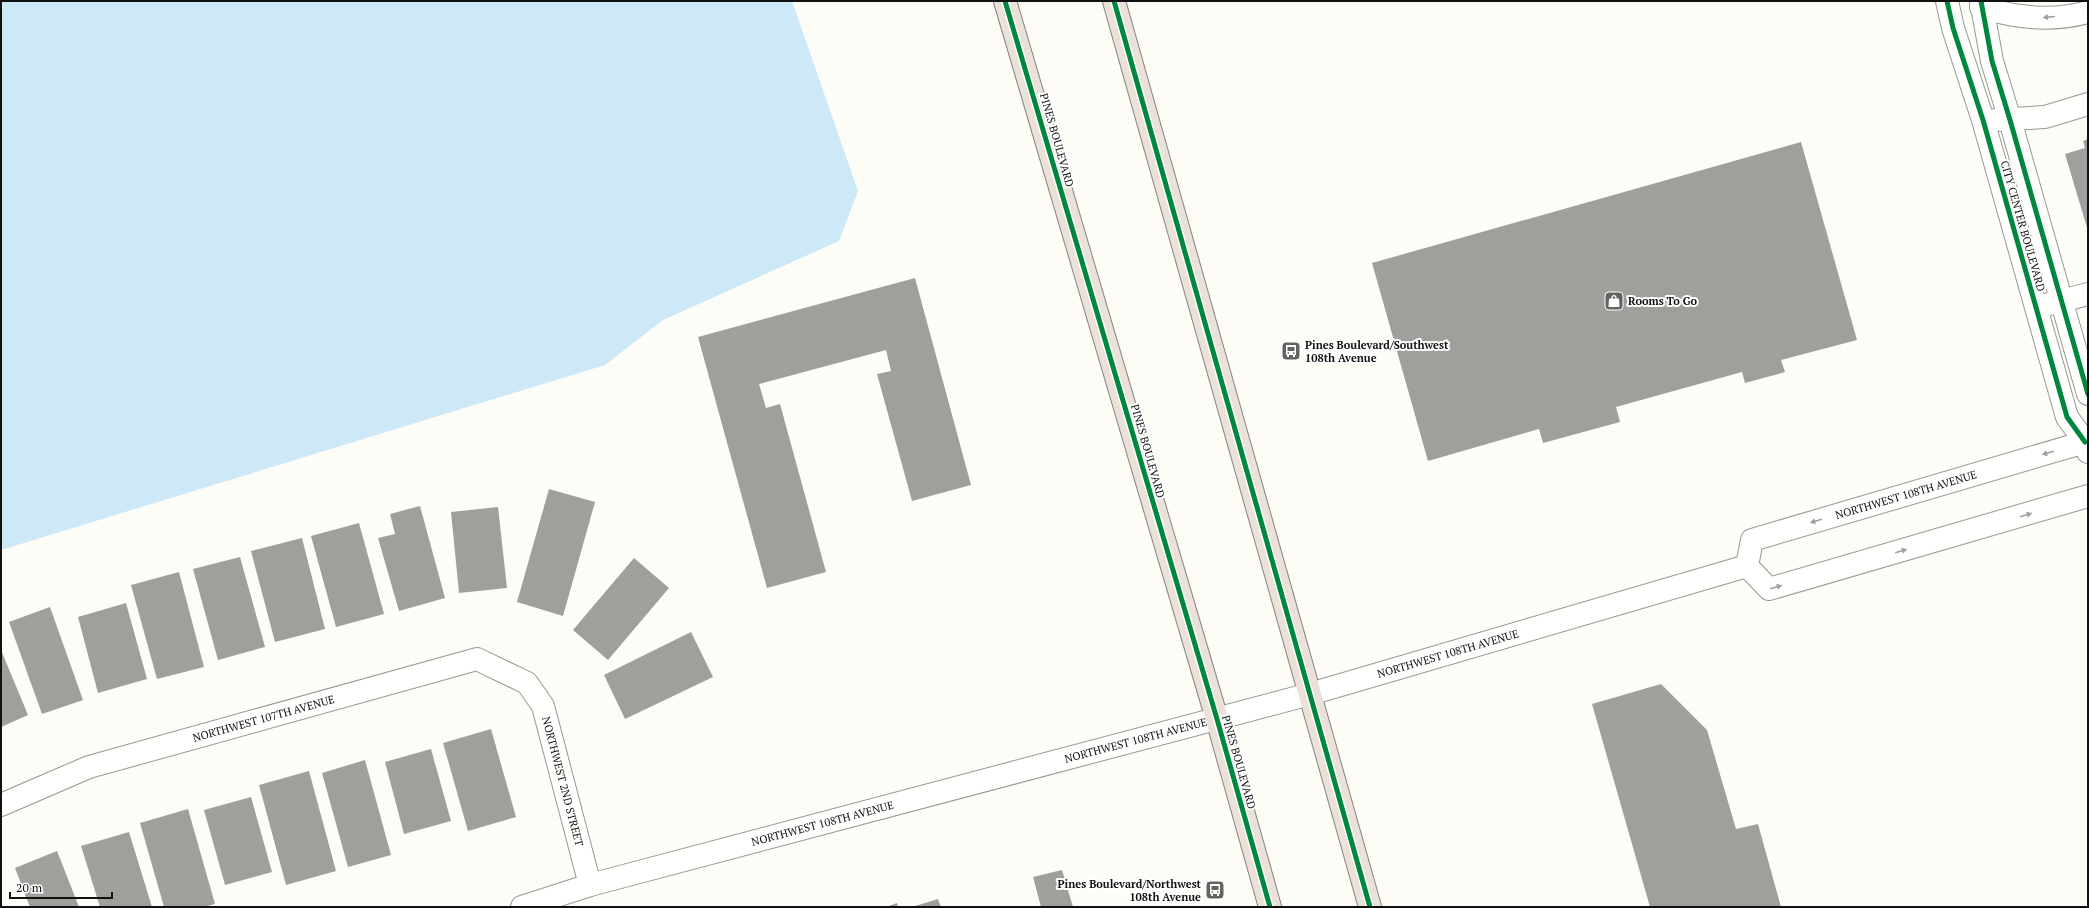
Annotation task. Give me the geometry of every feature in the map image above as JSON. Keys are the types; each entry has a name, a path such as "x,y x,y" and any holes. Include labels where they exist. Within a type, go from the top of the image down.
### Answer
{"highway":[{"name":"PINES BOULEVARD","path":"1005,1 1217,719 1270,907"},
{"path":"1114,1 1370,907"}],"street":[{"name":"CITY CENTER BOULEVARD","path":"1947,1 1952,28 1983,120 2067,417 2087,442"},
{"name":"CITY CENTER BOULEVARD","path":"1981,4 1992,61 2088,394"},
{"path":"1981,4 2012,16 2036,18 2088,12"},
{"path":"1983,120 2010,120 2045,117 2088,104"},
{"path":"2036,308 2088,294"},
{"name":"NORTHWEST 108TH AVENUE","path":"522,907 590,885 1310,694 1747,566 1752,540 2087,442"},
{"path":"1747,566 1769,589 2088,496"},
{"name":"NORTHWEST 107TH AVENUE","path":"1,805 89,767 477,659 527,683"},
{"name":"NORTHWEST 2ND STREET","path":"527,683 543,706 590,885"}],"water":[{"path":"1,1 792,1 858,191 839,241 663,320 605,365 1,550"}],"building":[{"path":"2088,139 2088,231 2065,154 2085,148 2083,141"},
{"name":"Rooms To Go","path":"1801,142 1857,340 1781,360 1785,372 1745,383 1742,372 1616,407 1620,422 1543,443 1539,429 1428,461 1372,263"},
{"path":"915,278 971,485 912,501 877,374 891,371 886,350 759,384 766,408 780,404 826,572 767,588 698,337"},
{"path":"549,489 595,502 563,616 517,602"},
{"path":"420,506 445,598 399,611 378,538 395,534 390,514"},
{"path":"498,507 507,588 459,593 451,512"},
{"path":"359,523 384,614 336,627 311,536"},
{"path":"302,538 325,629 275,642 251,551"},
{"path":"240,557 265,647 218,660 193,569"},
{"path":"634,558 669,588 608,660 573,630"},
{"path":"179,572 204,667 157,679 131,585"},
{"path":"126,603 147,679 98,693 78,617"},
{"path":"50,607 83,700 42,714 9,622"},
{"path":"691,632 713,677 625,719 604,675"},
{"path":"1,650 28,715 1,727"},
{"path":"1661,684 1707,730 1736,829 1758,824 1781,907 1650,907 1592,704"},
{"path":"491,729 516,817 468,831 443,743"},
{"path":"431,749 451,821 404,834 385,762"},
{"path":"365,760 391,855 348,867 322,773"},
{"path":"309,771 336,871 286,885 259,785"},
{"path":"251,797 272,872 225,885 204,810"},
{"path":"188,809 215,904 204,907 164,907 140,823"},
{"path":"129,832 152,907 100,907 81,846"},
{"path":"57,851 79,907 30,907 15,868"},
{"path":"1062,870 1073,907 1041,907 1033,877"},
{"path":"938,899 941,907 912,907"},
{"path":"897,903 898,907 886,907"}],"cycle path":[{"path":"1005,1 1217,719 1270,907"},
{"path":"1114,1 1370,907"},
{"path":"1947,1 1953,28 1983,120 2067,417 2085,442"},
{"path":"1981,1 1992,61 2088,394"}],"place":[{"name":"Rooms To Go","path":"1614,301"},
{"name":"Pines Boulevard/Southwest 108th Avenue","path":"1291,351"},
{"name":"Pines Boulevard/Northwest 108th Avenue","path":"1215,890"}]}
